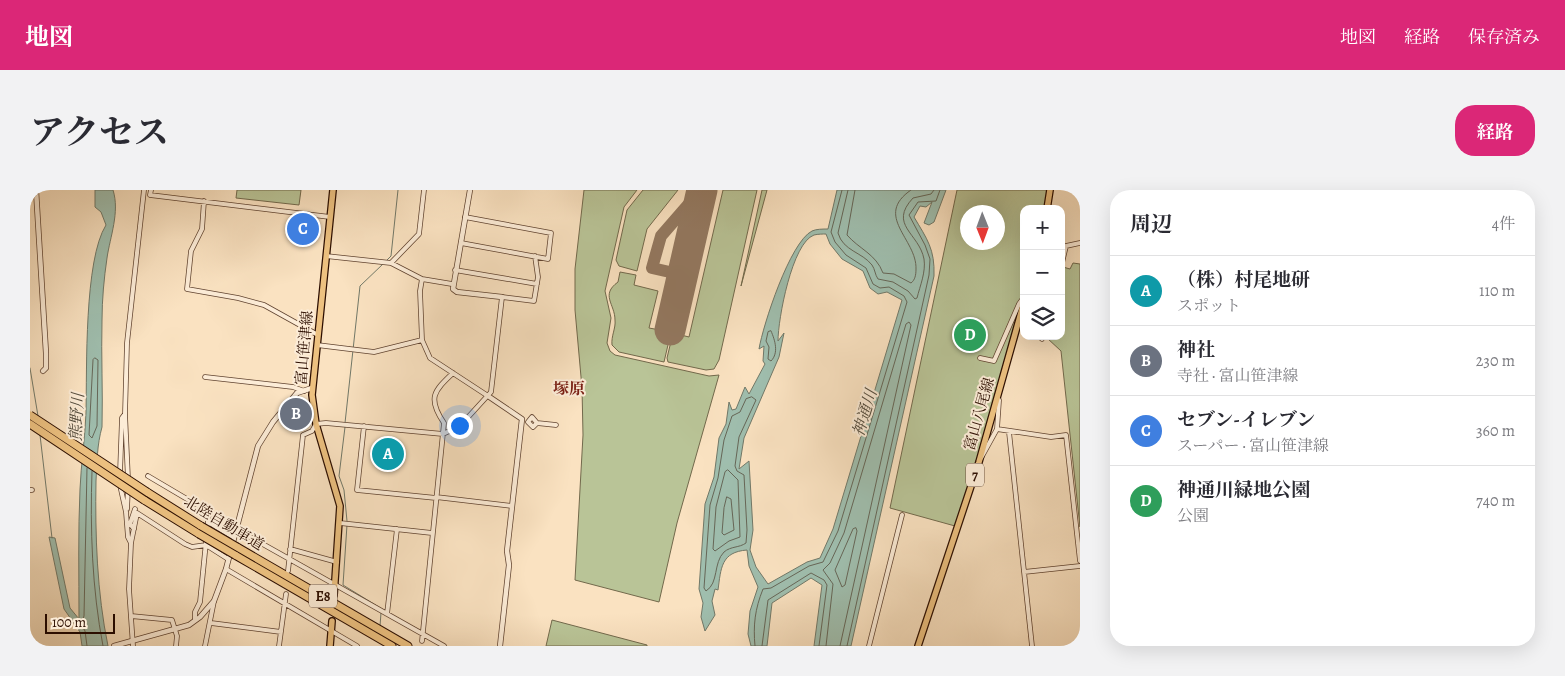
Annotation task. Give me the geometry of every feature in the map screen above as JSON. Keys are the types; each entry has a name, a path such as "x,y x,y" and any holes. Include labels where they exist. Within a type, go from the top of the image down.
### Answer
{"highway":[{"name":"北陸自動車道","path":"30,415 231,557 392,646"},
{"name":"北陸自動車道","path":"30,424 146,496 205,524 237,547 408,646"}],"main road":[{"name":"富山笹津線","path":"333,190 312,388 316,424 336,488 340,523 334,595"},
{"path":"1048,205 1050,190"},
{"name":"富山八尾線","path":"918,646 979,462 1020,316"},
{"path":"330,646 332,621"}],"street":[{"path":"36,190 46,354 46,368 43,371"},
{"path":"126,512 129,487 125,414 127,343 144,190"},
{"path":"151,190 150,196 330,217"},
{"path":"392,263 419,234 424,190"},
{"path":"470,190 452,284 457,292 534,301 538,277 535,256"},
{"path":"204,201 202,229 191,250 187,289 238,298 264,305 318,335"},
{"path":"30,208 37,207"},
{"path":"460,243 548,259 551,233 465,217"},
{"path":"1065,250 1066,246 1080,243"},
{"path":"326,256 392,263 422,279 452,284"},
{"path":"455,270 537,284"},
{"path":"422,279 420,291 422,340 430,358 525,421 531,427 537,423 556,425"},
{"path":"288,571 303,435 312,431 316,424 364,426 443,434 460,426 491,392 502,297"},
{"path":"980,358 994,361 1020,303"},
{"path":"317,345 374,352 422,340"},
{"path":"422,641 421,633 444,423 438,414 434,395 436,389 453,373"},
{"path":"205,377 294,387 304,391"},
{"path":"206,646 214,601 231,557 233,537 258,446 279,414 297,393 312,388"},
{"path":"979,462 998,429 999,392"},
{"path":"125,414 122,418 119,460 121,492 126,512 128,537 131,544"},
{"path":"500,646 509,566 507,551 512,506 525,421"},
{"path":"364,426 357,490 512,506"},
{"path":"998,429 1051,437 1066,435 1080,561"},
{"path":"1009,432 1032,646"},
{"path":"148,476 209,512 205,524 206,545 200,602 195,612 196,620"},
{"path":"134,529 130,524 135,509"},
{"path":"133,646 129,589 131,544 137,513 185,544 192,547 206,545 231,557"},
{"path":"869,646 902,515"},
{"path":"340,523 432,532"},
{"path":"205,524 233,537"},
{"path":"236,529 444,646"},
{"path":"387,614 397,529"},
{"path":"290,549 337,562"},
{"path":"1024,572 1080,566"},
{"path":"226,569 358,646"},
{"path":"279,646 286,594"},
{"path":"114,646 175,630 196,620 214,601"},
{"path":"131,616 172,620 177,636 176,646"},
{"path":"211,623 281,632"}],"green space":[{"path":"237,190 301,190 299,205 236,198"},
{"path":"584,190 637,190 624,207 605,291 611,318 607,343 610,351 615,355 709,376 719,375 677,523 659,602 575,580 583,435 582,388 575,310 575,269"},
{"path":"643,190 678,190 647,229 637,271 619,266 616,260 627,210"},
{"path":"723,190 757,190 719,360 714,369 706,370 668,362 667,358 673,333 689,337"},
{"path":"762,190 767,190 741,286"},
{"path":"957,190 1050,190 1048,205 1020,205 1020,316 979,462 955,526 890,508"},
{"path":"1073,263 1080,264 1080,527 1061,351 1049,340 1065,340 1065,268 1070,269"},
{"path":"620,272 636,275 634,285 658,291 649,328 671,332 664,362 619,352 612,345 615,320 609,296 610,291 618,282"},
{"path":"552,620 647,645 647,646 546,646"}],"water":[{"path":"95,190 113,190 115,198 114,224 108,250 103,297 102,427 98,447 96,481 98,564 101,605 108,646 82,646 80,632 64,609 49,537 55,538 70,608 79,619 79,505 86,413 88,316 94,263 99,241 106,225 101,212 95,207"},
{"path":"837,190 946,190 934,222 929,225 924,223 932,202 926,207 920,206 914,217 932,251 934,276 851,646 814,646 822,585 811,578 772,603 767,646 751,646 748,634 750,611 758,587 749,566 747,550 732,554 724,562 718,590 715,589 712,601 715,615 705,631 701,617 703,603 699,589 705,504 714,477 719,438 726,424 729,402 732,410 736,409 745,387 749,394 765,364 763,361 764,346 759,349 772,304 787,267 804,238 814,230 828,229","holes":["826,234 830,244 842,259 863,271 870,288 878,294 887,292 902,300 833,529 820,558 807,562 768,584 756,567 750,550 753,530 749,461 739,469 744,438 779,357 784,333 778,341 784,300 793,266 799,252 806,241 814,235"]}],"waterway":[{"path":"385,262 391,256 398,190"},
{"path":"345,423 360,286 383,264"},
{"path":"30,368 38,416"},
{"path":"345,427 339,476 344,490 347,521"},
{"path":"40,435 52,538"},
{"path":"347,525 343,585 382,609"},
{"path":"380,626 381,613"}],"taxiway":[{"path":"683,275 652,268 661,236 701,190"}],"runway":[{"path":"670,330 702,190"}],"place":[{"name":"セブン-イレブン","path":"303,229"},
{"name":"神通川緑地公園","path":"970,335"},
{"name":"神社","path":"296,414"},
{"name":"（株）村尾地研","path":"388,454"}],"district":[{"name":"塚原","path":"569,389"}],"water label":[{"name":"神通川","path":"865,413"},
{"name":"熊野川","path":"77,417"}]}
